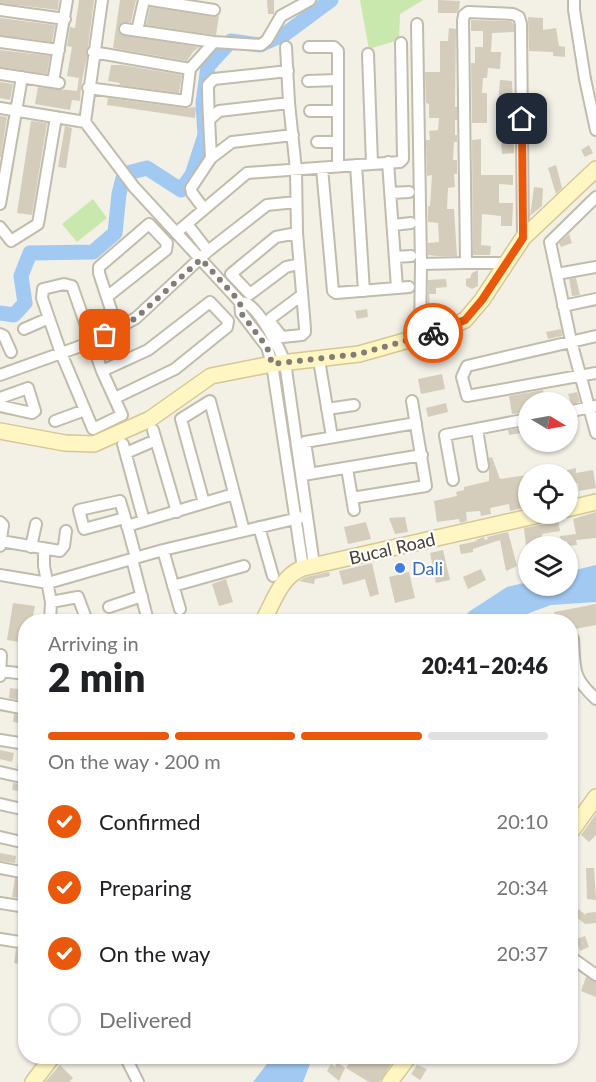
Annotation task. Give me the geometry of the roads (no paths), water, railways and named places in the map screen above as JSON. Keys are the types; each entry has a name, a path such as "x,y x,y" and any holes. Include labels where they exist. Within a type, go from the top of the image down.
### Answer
{"street":[{"path":"0,74 56,83 67,0"},
{"path":"102,0 85,122 134,187 176,233 204,255"},
{"path":"138,31 144,0"},
{"path":"151,0 194,3 214,10"},
{"path":"125,29 214,42 261,45 267,40 281,16 310,0"},
{"path":"574,0 585,80 596,130"},
{"path":"0,10 65,19"},
{"path":"466,263 463,21 464,15 468,12 513,14 519,17 522,24 523,238"},
{"path":"417,24 420,336"},
{"path":"0,42 59,50"},
{"path":"88,88 186,101 190,69 214,42"},
{"path":"176,233 247,173 400,162 402,159 401,43"},
{"path":"286,47 296,170 297,233 302,295"},
{"path":"309,47 336,48 338,166"},
{"path":"93,52 190,69"},
{"path":"368,54 372,163"},
{"path":"211,158 208,85 214,79 288,71"},
{"path":"0,204 22,77"},
{"path":"308,81 338,80"},
{"path":"210,119 219,111 289,103"},
{"path":"0,108 85,122"},
{"path":"310,111 338,111"},
{"path":"0,227 11,241 38,224 56,117"},
{"path":"204,209 191,188 211,158 232,142 293,135"},
{"path":"317,142 338,142"},
{"path":"322,168 333,291 336,293 364,291 403,287 395,256 388,162"},
{"path":"356,165 364,291"},
{"path":"0,431 65,443 94,444 150,419 211,376 278,363 359,354 444,330 465,320 482,300 523,238 596,169"},
{"path":"391,193 409,192"},
{"path":"596,197 550,242 571,341 592,407 596,433"},
{"path":"0,375 92,342 136,318 204,255 267,205 296,202"},
{"path":"393,225 411,223"},
{"path":"108,296 166,250 166,243 149,224 99,267 117,328"},
{"path":"186,224 220,280 240,302 249,305 276,343 289,478 296,518 309,566"},
{"path":"220,280 231,274 276,237 297,233"},
{"path":"395,256 411,256"},
{"path":"421,264 506,263"},
{"path":"231,274 250,294 286,267 299,264"},
{"path":"557,274 596,267"},
{"path":"69,284 72,286 102,371 122,415 93,429 49,318 42,298 43,289 69,284"},
{"path":"563,306 596,299"},
{"path":"102,371 148,350 210,302 228,321 227,327 175,369 115,399"},
{"path":"24,329 49,318"},
{"path":"0,334 4,336 11,352"},
{"path":"596,336 467,366 462,377 467,396 596,373"},
{"path":"278,363 306,475"},
{"path":"320,366 332,437"},
{"path":"0,398 28,388 35,411 32,413 0,406"},
{"path":"204,503 181,418 210,401 244,531"},
{"path":"352,498 426,486 412,401"},
{"path":"327,409 354,405"},
{"path":"55,421 85,410"},
{"path":"453,480 445,435 518,421"},
{"path":"309,566 305,442 416,423"},
{"path":"477,429 483,466"},
{"path":"144,521 125,449 155,435 177,512"},
{"path":"289,478 422,455"},
{"path":"347,468 354,510"},
{"path":"146,614 126,522 144,521 234,494"},
{"path":"578,506 596,502"},
{"path":"0,575 48,583 163,550 307,516"},
{"name":"Bucal Road","path":"267,614 291,572 309,566 518,520"},
{"path":"0,522 3,525 0,546"},
{"path":"31,546 36,524"},
{"path":"260,527 273,576"},
{"path":"1,541 62,550 66,531"},
{"path":"44,549 43,564 51,602 50,614"},
{"path":"163,550 180,609"},
{"path":"173,586 244,566"},
{"path":"109,608 142,596"},
{"path":"51,602 78,597 84,614"},
{"path":"0,678 1,655"},
{"path":"0,671 18,673"},
{"path":"578,677 582,686 596,699"},
{"path":"0,704 18,708"},
{"path":"0,740 18,743"},
{"path":"0,772 18,776"},
{"path":"578,822 596,798"},
{"path":"0,804 18,808"},
{"path":"0,837 18,841"},
{"path":"0,868 18,871"},
{"path":"0,903 18,906"},
{"path":"0,939 18,942"},
{"path":"578,962 596,975"},
{"path":"33,1082 47,1064"},
{"path":"129,1064 138,1082"},
{"path":"390,1082 403,1064"}],"water":[{"path":"596,565 596,602 551,605 527,614 467,614 507,587 518,584 518,596 578,596 578,569"},
{"path":"267,1064 310,1064 303,1082 253,1082"}],"waterway":[{"path":"0,313 14,315 25,303 21,276 30,253 93,252 115,233 119,194 124,174 147,168 181,190 192,175 205,135 203,103 208,66 231,41 260,45 285,34 331,0"}],"place":[{"name":"Dali","path":"400,568"}]}
